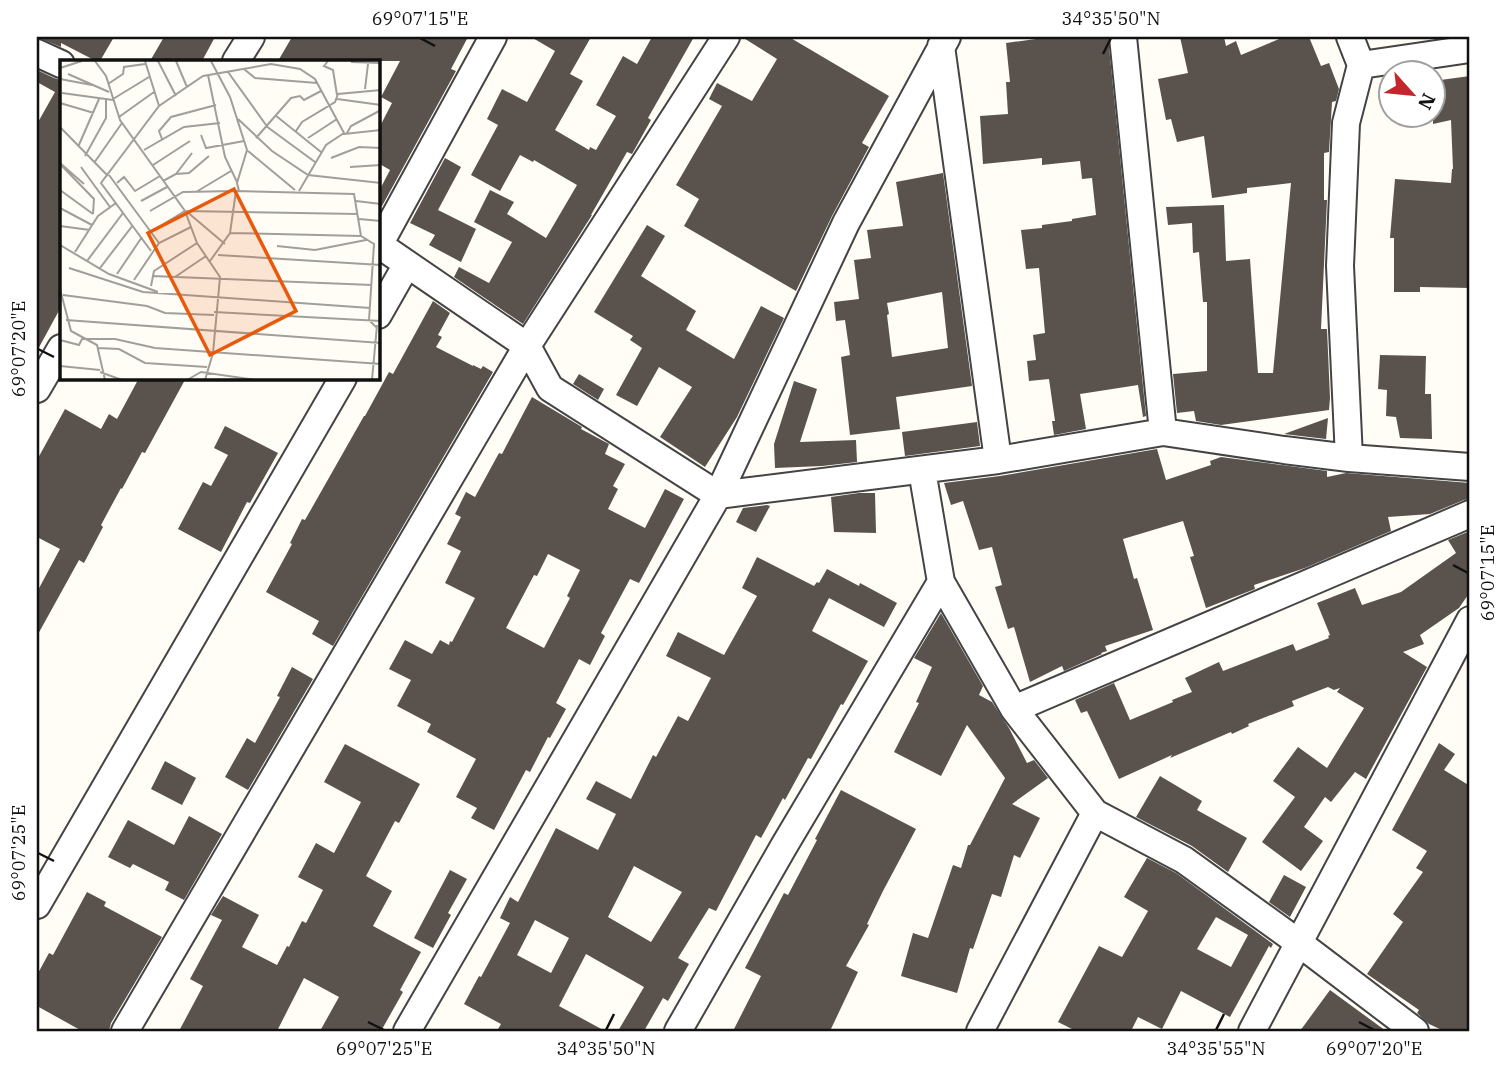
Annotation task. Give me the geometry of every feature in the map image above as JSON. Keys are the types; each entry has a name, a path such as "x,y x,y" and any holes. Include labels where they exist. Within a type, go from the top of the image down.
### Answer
{"street":[{"path":"237,60 251,37"},
{"path":"380,242 493,37"},
{"path":"125,1031 527,346 726,37"},
{"path":"1123,37 1163,432"},
{"path":"1349,458 1340,265 1346,123 1361,65 1350,37"},
{"path":"944,41 998,460"},
{"path":"407,1031 718,495 846,223 944,41"},
{"path":"1361,65 1470,49"},
{"path":"37,53 60,64"},
{"path":"380,245 527,346 550,388 718,495 998,460 1163,432 1349,458 1470,467"},
{"path":"380,311 407,264"},
{"path":"37,389 60,350"},
{"path":"37,905 342,380"},
{"path":"922,470 941,582 1014,709 1095,813 1184,860 1415,1031"},
{"path":"1014,709 1470,514"},
{"path":"678,1031 941,582"},
{"path":"1252,1031 1470,620"},
{"path":"980,1031 1095,813"}],"building":[{"path":"37,37 114,37 101,60 94,60 61,43 61,47"},
{"path":"164,37 215,37 203,60 151,60"},
{"path":"292,37 468,37 451,69 456,71 382,206 380,189 390,170 380,164 380,126 392,103 381,97 400,61 279,60"},
{"path":"531,37 591,37 570,74 583,81 555,130 589,150 590,147 596,150 616,116 596,105 623,56 637,64 652,37 694,37 648,118 651,120 632,154 627,152 592,215 523,324 454,277 459,267 489,283 512,242 474,222 490,190 514,202 507,214 546,238 577,185 520,155 500,191 471,175 498,125 487,119 502,89 527,102 555,51"},
{"path":"742,37 789,37 889,96 862,143 869,147 796,291 684,226 699,199 676,185 722,106 709,99 717,83 752,101 777,59"},
{"path":"1050,37 1108,37 1146,416 1143,417 1138,385 1080,394 1086,429 1054,435 1052,421 1055,421 1049,379 1029,381 1027,361 1036,360 1033,335 1045,333 1039,268 1026,269 1021,230 1042,228 1042,225 1096,215 1092,178 1082,179 1080,161 1042,165 1042,158 983,164 980,116 1008,114 1006,82 1010,82 1006,43"},
{"path":"1180,37 1224,37 1226,46 1236,41 1241,55 1284,37 1309,37 1321,66 1329,63 1339,89 1336,101 1332,102 1329,152 1324,153 1324,200 1327,200 1321,329 1327,329 1329,410 1221,425 1196,421 1194,411 1177,413 1173,374 1207,371 1207,302 1203,302 1199,252 1193,253 1192,223 1168,225 1166,207 1224,205 1226,261 1250,259 1258,373 1273,373 1291,183 1247,188 1247,193 1212,198 1204,136 1177,142 1171,119 1166,120 1158,79 1188,73"},
{"path":"37,70 60,80 60,309 37,351 37,124 55,92 37,82"},
{"path":"1470,76 1470,288 1420,287 1420,292 1394,292 1394,238 1390,238 1395,179 1451,183 1453,169 1451,120 1448,121 1448,79"},
{"path":"445,158 461,167 438,210 476,229 461,262 429,245 435,235 410,223"},
{"path":"943,173 972,386 896,397 900,429 850,435 841,357 850,355 845,320 836,321 834,302 859,299 854,260 871,258 867,230 903,226 896,182","holes":["942,292 948,348 892,357 887,303"]},
{"path":"647,225 665,236 641,276 696,311 686,330 734,359 761,306 784,318 737,417 705,467 660,437 692,387 659,367 637,406 616,395 642,348 630,340 633,336 594,312"},
{"path":"433,301 450,313 438,335 442,337 436,347 473,366 481,369 483,366 493,372 333,646 312,634 319,621 266,592 302,519 305,520 389,372 393,374"},
{"path":"1380,355 1426,356 1425,394 1431,394 1432,439 1400,438 1396,417 1386,416 1387,390 1378,389"},
{"path":"579,374 604,389 598,400 573,384"},
{"path":"138,380 185,380 145,453 142,452 121,488 84,563 79,560 37,636 37,592 60,549 37,537 37,460 65,409 101,429 109,414 117,419"},
{"path":"794,381 817,389 800,442 856,440 857,462 775,468 774,444"},
{"path":"532,397 609,444 605,454 625,464 613,486 618,489 608,509 645,528 665,489 684,499 639,583 630,579 601,633 605,636 590,665 579,659 556,703 566,709 530,772 526,770 494,830 471,818 477,808 456,797 476,759 427,732 431,724 397,706 411,680 389,669 405,640 432,654 440,640 449,645 450,641 452,642 475,598 445,583 461,551 447,544 461,517 455,514 466,492 475,497 499,453 502,454","holes":["548,554 580,570 567,596 570,598 544,648 506,628"]},
{"path":"1328,418 1326,439 1284,434"},
{"path":"977,422 980,446 905,456 902,432"},
{"path":"225,426 278,453 250,503 247,502 221,552 178,529 203,482 211,486 228,455 214,448"},
{"path":"1157,449 1166,480 1211,465 1210,461 1221,457 1327,471 1327,477 1346,473 1470,483 1470,499 1430,514 1388,517 1391,531 1305,568 1254,585 1255,589 1206,608 1190,557 1194,556 1183,521 1123,539 1153,630 1105,646 1107,651 1102,654 1064,671 1062,666 1030,682 1014,627 1008,629 995,587 1002,585 992,547 979,550 963,501 951,505 944,483"},
{"path":"875,493 876,533 834,532 831,497"},
{"path":"770,506 756,532 736,522 743,508"},
{"path":"1470,531 1470,592 1459,608 1420,635 1424,644 1403,652 1427,667 1366,779 1355,772 1331,802 1325,797 1304,827 1323,841 1301,871 1262,842 1295,797 1273,781 1298,747 1327,768 1364,708 1337,692 1340,688 1334,690 1328,687 1292,701 1294,706 1248,724 1249,726 1232,734 1231,732 1170,758 1172,755 1119,779 1087,711 1081,713 1075,700 1114,683 1130,720 1192,692 1185,678 1219,662 1223,671 1293,644 1296,651 1329,638 1317,603 1355,588 1362,605 1401,592 1456,553 1448,540"},
{"path":"757,557 814,586 819,583 827,569 897,603 884,627 829,598 812,631 868,661 761,838 756,835 716,911 709,908 678,958 689,964 668,1001 663,998 644,1031 618,1031 644,987 586,954 559,1006 605,1031 497,1031 501,1024 464,1004 510,923 500,918 510,897 518,902 556,828 598,850 616,814 586,799 596,781 631,799 653,755 656,757 678,716 688,721 711,678 666,656 678,632 724,655 757,596 742,588","holes":["634,866 682,892 651,942 608,917","535,920 569,938 551,973 517,955"]},
{"path":"941,613 983,686 979,695 992,702 1027,763 1034,760 1048,778 1012,804 1040,818 1020,858 1014,855 1001,897 992,894 973,949 970,948 957,993 901,976 913,933 928,938 953,865 961,868 968,845 1005,778 967,725 941,776 894,752 919,703 916,702 932,667 914,658"},
{"path":"292,667 313,679 248,790 225,777 247,738 255,743 280,697 277,696"},
{"path":"1439,743 1455,754 1444,770 1470,786 1470,1031 1444,1031 1429,1024 1417,1013 1419,1010 1367,974 1403,922 1393,914 1423,872 1416,868 1427,851 1392,830"},
{"path":"345,744 420,784 399,823 395,821 366,876 392,891 373,926 421,952 381,1031 320,1031 339,997 304,978 277,1031 179,1031 203,986 190,979 222,920 211,915 223,896 259,915 242,947 277,965 302,921 306,923 323,890 298,877 316,843 334,853 361,802 324,782"},
{"path":"165,761 196,778 182,805 151,789"},
{"path":"1160,776 1202,801 1197,810 1247,838 1228,872 1192,846 1136,817"},
{"path":"841,790 916,829 846,966 858,972 830,1031 733,1031 761,976 745,968 784,893 788,895"},
{"path":"189,816 222,834 184,900 165,890 169,882 133,864 130,868 108,857 128,820 174,845"},
{"path":"1147,858 1176,873 1273,944 1271,948 1269,946 1230,1017 1181,991 1162,1029 1138,1017 1131,1031 1076,1031 1058,1022 1099,946 1122,957 1148,911 1124,897","holes":["1216,917 1248,935 1231,967 1197,949"]},
{"path":"450,870 467,879 433,948 414,938"},
{"path":"1284,875 1306,887 1290,917 1269,902"},
{"path":"87,892 106,902 104,906 162,937 111,1023 109,1031 82,1031 37,1006 37,975 49,953 53,955"},
{"path":"1330,990 1386,1031 1300,1031"}]}
